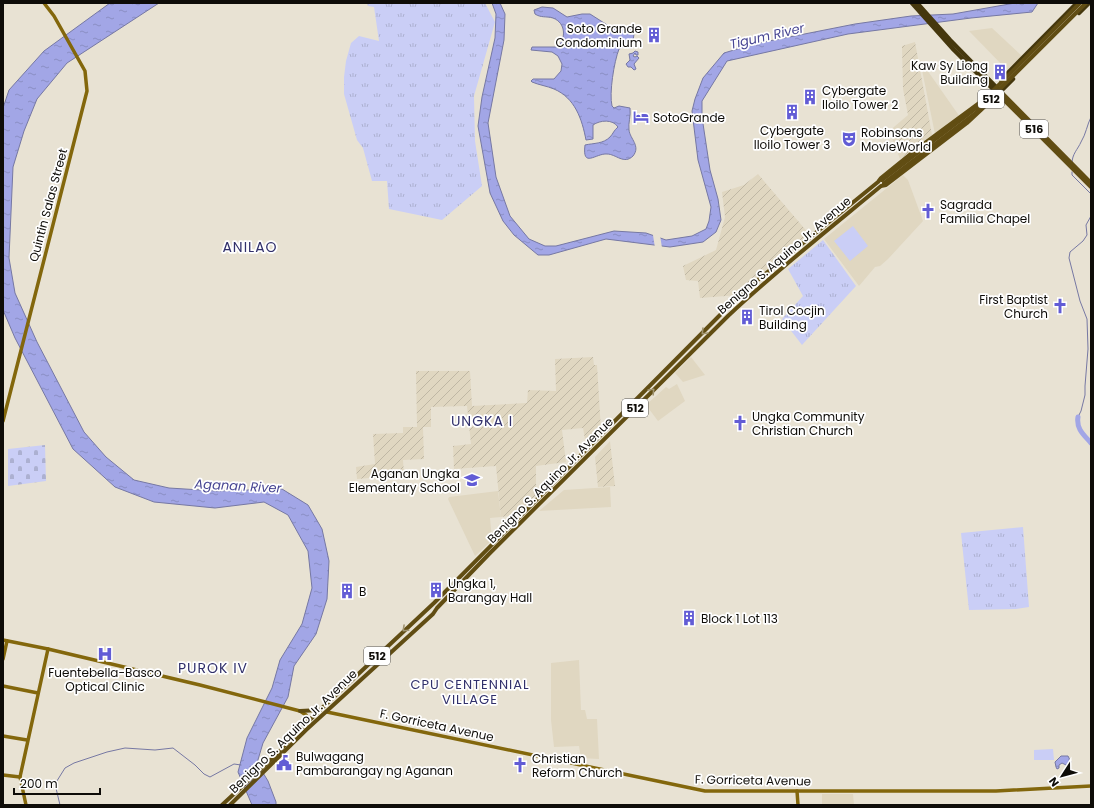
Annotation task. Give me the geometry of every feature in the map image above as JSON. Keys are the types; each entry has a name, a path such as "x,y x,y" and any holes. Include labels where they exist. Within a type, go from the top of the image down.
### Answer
{"highway":[{"name":"516","path":"912,3 918,6 997,90"},
{"path":"978,114 982,105 1011,74 1014,67 1076,3"},
{"name":"Benigno S. Aquino Jr. Avenue","path":"997,90 1027,64 1089,3"},
{"path":"1022,58 1027,64"}],"main road":[{"name":"Quintin Salas Street","path":"3,421 86,96 87,81 85,71 61,27 44,3"},
{"name":"512","path":"881,183 975,109 1080,3"},
{"name":"512","path":"881,183 977,112 1086,3"},
{"name":"Benigno S. Aquino Jr. Avenue","path":"231,803 304,729 321,708 489,551 601,443 725,318 758,288 842,218 881,183 881,178 895,166 997,90"},
{"name":"516","path":"997,90 1091,185"},
{"name":"Benigno S. Aquino Jr. Avenue","path":"881,183 886,185 978,114"},
{"path":"943,130 948,137"},
{"name":"Benigno S. Aquino Jr. Avenue","path":"304,729 327,712 432,614 489,551 721,314 759,279 838,214 881,183"},
{"path":"838,214 842,218"},
{"path":"721,314 725,318"},
{"path":"598,440 601,443"},
{"path":"442,595 446,599"},
{"path":"3,658 5,640 260,700 300,711 317,711 321,708"},
{"path":"26,805 20,777 48,649"},
{"path":"365,667 369,668 369,673"},
{"path":"3,686 38,693"},
{"path":"331,708 330,711 335,714"},
{"path":"300,711 306,715 308,719 304,729"},
{"name":"F. Gorriceta Avenue","path":"327,712 699,790 996,792 1091,786"},
{"path":"3,736 28,740"},
{"name":"Benigno S. Aquino Jr. Avenue","path":"222,805 268,765"},
{"path":"3,775 20,777"},
{"path":"797,791 798,805"}],"shaded area":[{"path":"992,28 1022,56 1008,71 969,31"},
{"path":"915,42 932,135 900,159 898,154 899,151 888,132 908,115 903,89 902,46"},
{"path":"920,60 960,117 935,134"},
{"path":"758,174 810,235 776,261 739,295 700,298 698,281 686,280 683,266 716,250 725,217 722,192 744,185"},
{"path":"903,175 908,180 923,221 888,259 880,266 875,267 859,286 824,239"},
{"path":"593,357 594,365 597,365 601,430 586,445 583,428 562,430 566,462 536,466 536,495 516,515 501,517 496,466 454,469 453,446 471,444 467,406 431,407 431,427 423,427 424,459 403,460 404,475 357,479 356,467 375,464 373,434 403,433 403,427 417,427 416,371 470,371 472,406 527,403 528,390 556,391 555,359"},
{"path":"691,357 705,375 683,382 675,373"},
{"path":"677,384 685,401 658,421 646,405 666,387 669,389"},
{"path":"610,441 615,486 598,487 595,457"},
{"path":"610,487 611,507 539,511 564,490"},
{"path":"498,491 501,517 490,518 492,540 475,556 448,499 449,497"},
{"path":"579,660 581,710 585,710 587,719 597,719 599,759 581,758 579,746 554,747 551,720 551,663"},
{"path":"822,794 853,794 854,805 822,805"}],"green space":[{"path":"367,3 485,3 495,22 474,96 475,141 482,186 442,220 389,209 387,181 372,181 363,148 357,140 344,94 344,77 346,61 351,43 359,36 379,41 374,7 368,6"},
{"path":"853,226 868,246 850,261 834,241"},
{"path":"823,240 856,286 802,345 782,319 803,296 788,269"},
{"path":"45,445 46,481 8,486 8,449"},
{"path":"1023,527 1029,607 1016,609 969,610 961,533"},
{"path":"1053,749 1054,760 1034,760 1034,750"}],"water":[{"path":"110,3 159,3 67,63 37,99 24,131 13,167 9,258 15,293 37,342 84,432 106,457 134,480 169,488 217,491 282,489 308,505 322,529 329,561 327,599 316,634 294,666 288,697 263,743 257,763 268,781 276,805 252,805 238,772 247,738 272,688 280,660 302,624 312,588 308,551 288,515 264,502 215,508 154,502 115,487 73,449 15,338 3,310 3,108 9,90 44,51"},
{"path":"492,3 500,3 505,14 504,40 488,123 496,177 510,216 529,239 545,246 556,246 614,231 646,233 666,240 692,236 706,229 711,207 698,160 692,111 703,78 724,53 754,44 855,24 911,16 953,14 1015,3 1038,3 1032,12 971,18 848,34 727,61 702,101 702,117 710,170 718,199 721,220 716,232 703,242 670,247 606,239 549,255 538,255 514,235 503,221 490,193 478,126 482,97 495,38 496,14"},
{"path":"542,7 553,8 567,17 590,14 612,28 633,30 634,34 632,48 623,47 619,49 614,69 611,93 612,106 614,108 619,106 630,108 629,130 636,149 633,156 630,158 623,159 610,154 603,154 588,158 585,152 585,145 598,143 610,137 618,127 616,124 606,121 596,123 593,125 593,139 586,140 580,117 567,98 554,89 531,81 533,79 554,79 561,71 562,64 558,56 552,52 531,50 532,47 558,47 561,43 563,31 560,23 553,18 535,14 534,10"},
{"path":"635,51 638,52 638,55 635,53 633,56 637,56 639,58 634,64 636,69 634,70 626,64 630,60 629,54"},
{"path":"1061,756 1068,756 1071,762 1068,766 1062,763 1057,769 1055,762"}],"pier":[{"path":"653,235 660,235 662,248 655,248"}],"waterway":[{"path":"1072,163 1074,154 1083,139 1091,117"},
{"path":"1072,172 1072,175 1091,194"},
{"path":"1078,417 1085,395 1088,349 1087,319 1080,301 1069,258 1070,252 1083,241 1087,235 1086,225 1091,216"},
{"path":"1078,417 1079,428 1091,443"},
{"path":"60,805 55,784 65,768 74,763 107,752 125,748 155,750 173,748 204,774 210,777 234,764 241,765"}],"place":[{"name":"Soto Grande Condominium","path":"654,35"},
{"name":"Kaw Sy Liong Building","path":"1000,72"},
{"name":"Cybergate Iloilo Tower 2","path":"810,97"},
{"name":"Cybergate Iloilo Tower 3","path":"792,112"},
{"name":"SotoGrande","path":"641,117"},
{"name":"Robinsons MovieWorld","path":"849,139"},
{"name":"Sagrada Familia Chapel","path":"928,211"},
{"name":"First Baptist Church","path":"1060,306"},
{"name":"Tirol Cocjin Building","path":"747,317"},
{"name":"Ungka Community Christian Church","path":"740,423"},
{"name":"Aganan Ungka Elementary School","path":"472,480"},
{"name":"Ungka 1, Barangay Hall","path":"436,590"},
{"name":"B","path":"347,591"},
{"name":"Block 1 Lot 113","path":"689,618"},
{"name":"Fuentebella-Basco Optical Clinic","path":"105,654"},
{"name":"Bulwagang Pambarangay ng Aganan","path":"284,763"},
{"name":"Christian Reform Church","path":"520,765"}],"district":[{"name":"ANILAO","path":"250,247"},
{"name":"UNGKA I","path":"482,421"},
{"name":"PUROK IV","path":"213,668"},
{"name":"CPU CENTENNIAL VILLAGE","path":"470,692"}],"water label":[{"name":"Tigum River","path":"767,36"},
{"name":"Aganan River","path":"238,486"}]}
